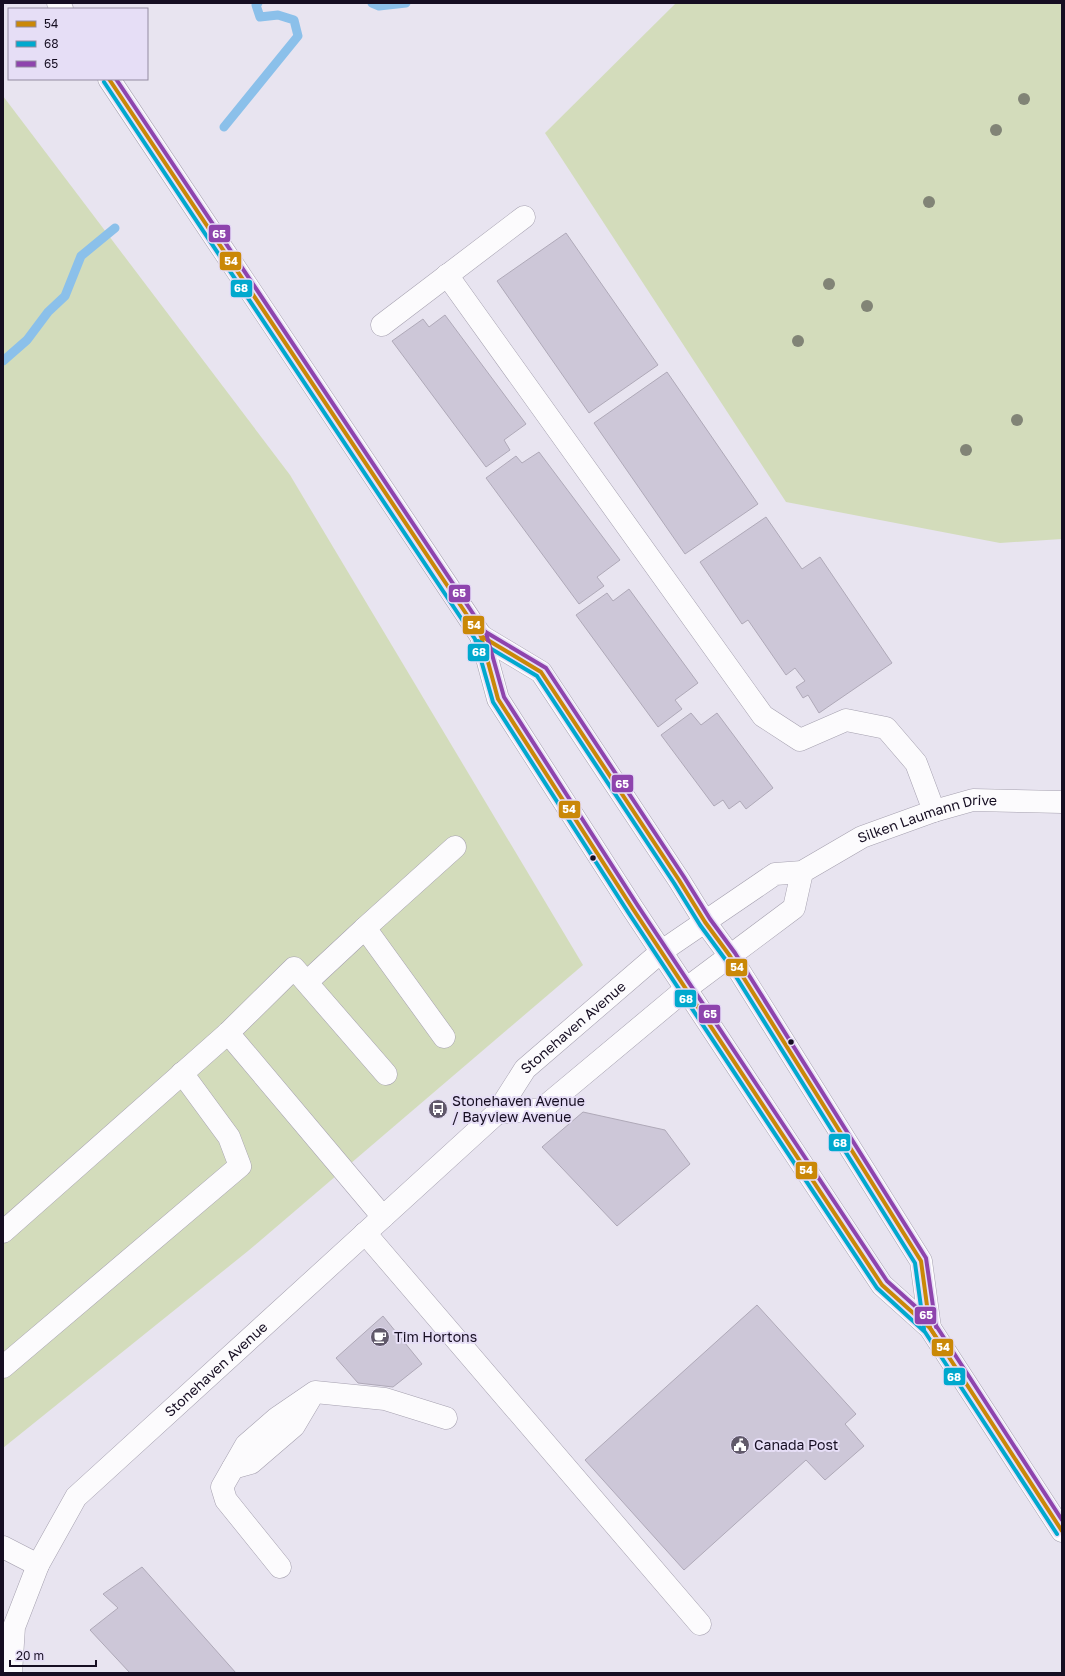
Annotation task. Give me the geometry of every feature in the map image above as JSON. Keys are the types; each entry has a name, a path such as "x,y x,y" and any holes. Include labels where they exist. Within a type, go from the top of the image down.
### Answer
{"main road":[{"path":"110,80 481,636 498,699 662,952 882,1285 930,1328 1062,1531"},
{"path":"382,325 524,217"},
{"path":"447,275 763,716 800,740 846,720 886,728 916,763 934,811"},
{"path":"481,636 541,672 679,880 705,922 730,956 921,1260 930,1328"},
{"name":"Silken Laumann Drive","path":"662,952 775,874 802,872 862,837 934,811 973,800 1062,802"},
{"path":"307,982 456,847"},
{"path":"497,1113 542,1109 687,988 794,908 802,872"},
{"path":"365,928 444,1037"},
{"name":"Stonehaven Avenue","path":"11,1673 14,1627 38,1565 76,1497 497,1113 525,1069 662,952"},
{"path":"3,1232 228,1033 294,968 386,1074"},
{"path":"228,1033 383,1217"},
{"path":"3,1367 240,1166 229,1138 182,1073"},
{"path":"365,1233 700,1624"},
{"path":"280,1567 226,1500 222,1488 233,1468 251,1463 294,1426 315,1392 385,1399 446,1418"},
{"path":"3,1547 38,1565"}],"green space":[{"path":"676,3 1062,3 1062,539 1000,543 786,502 545,133"},
{"path":"3,96 290,475 583,965 248,1251 3,1448"}],"building":[{"path":"566,233 658,365 589,413 497,281"},
{"path":"445,315 526,424 504,440 510,450 486,467 392,341 423,319 429,327"},
{"path":"667,372 758,504 685,554 594,423"},
{"path":"539,452 620,560 597,577 604,586 579,604 486,478 516,456 522,463"},
{"path":"766,517 802,569 820,557 892,663 819,713 808,695 803,698 796,687 805,681 795,668 786,675 748,620 742,624 700,562"},
{"path":"629,589 698,683 675,700 682,709 658,727 576,615 607,593 613,601"},
{"path":"691,713 701,725 717,713 773,788 746,809 740,801 729,809 723,800 714,806 661,735"},
{"path":"583,1112 665,1130 690,1164 617,1226 542,1147"},
{"path":"757,1305 856,1414 845,1424 864,1446 825,1480 806,1460 684,1570 585,1460"},
{"name":"Tim Hortons","path":"383,1316 422,1364 393,1387 358,1383 336,1358"},
{"path":"142,1567 236,1673 130,1673 90,1630 118,1608 103,1594"}],"waterway":[{"path":"224,127 298,36 294,20 278,15 260,17 256,5 258,3"},
{"path":"372,3 379,6 406,3"},
{"path":"3,361 27,340 48,312 65,296 81,256 115,228"}],"transit line":[{"name":"54","path":"110,80 481,636 541,672 679,880 705,922 730,956 921,1261 930,1328 1062,1531"},
{"name":"65","path":"117,80 486,633 504,697 638,906 887,1281 935,1324 1062,1520"},
{"name":"68","path":"104,82 475,639 493,702 628,912 877,1288 925,1332 1057,1534"},
{"name":"54","path":"470,620 481,636 498,699 633,909 882,1285 930,1328 938,1340"},
{"name":"65","path":"484,631 546,668 684,877 710,919 735,953 926,1258 936,1327"},
{"name":"68","path":"478,641 537,676 674,883 700,925 725,959 915,1263 924,1329"}],"place":[{"name":"Stonehaven Avenue / Bayview Avenue","path":"438,1109"},
{"name":"Tim Hortons","path":"380,1337"},
{"name":"Canada Post","path":"740,1445"}]}
